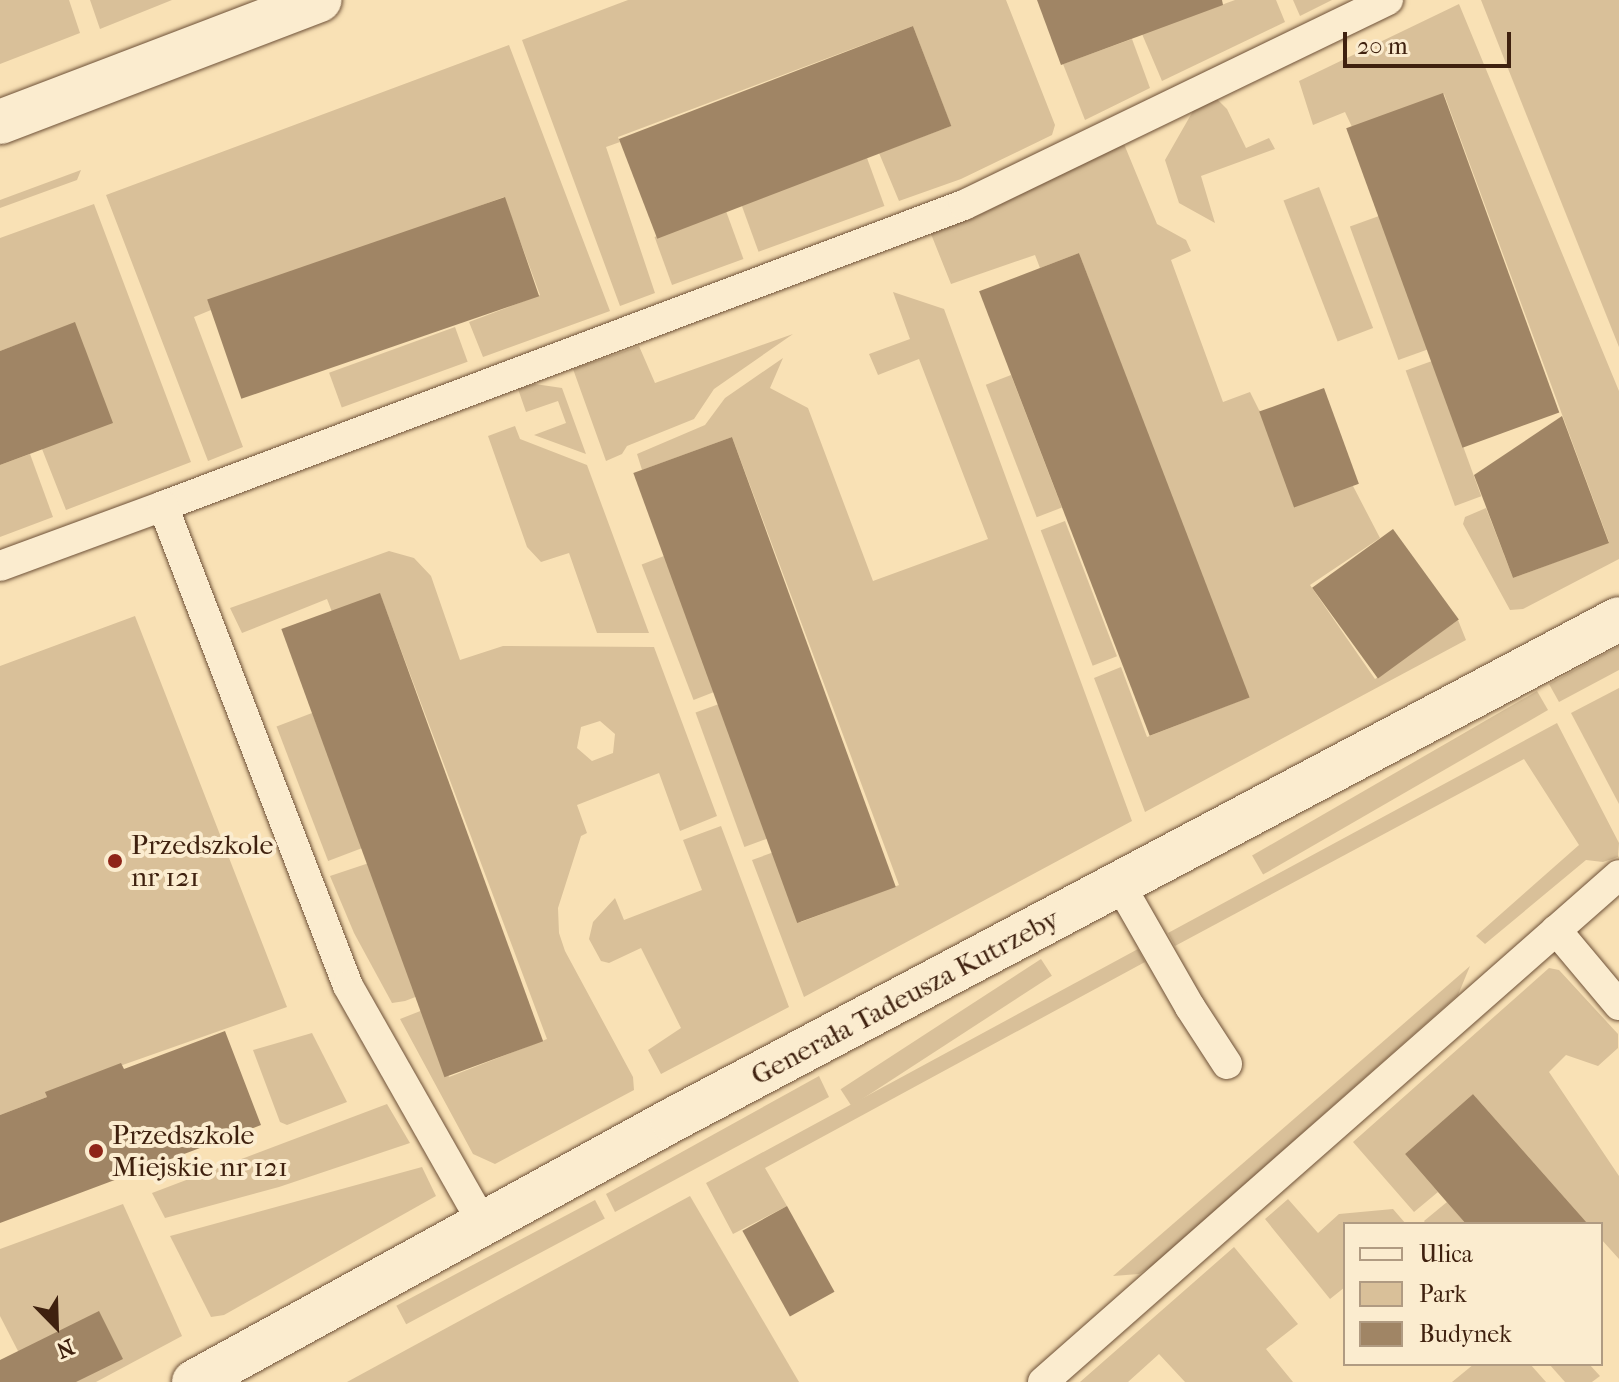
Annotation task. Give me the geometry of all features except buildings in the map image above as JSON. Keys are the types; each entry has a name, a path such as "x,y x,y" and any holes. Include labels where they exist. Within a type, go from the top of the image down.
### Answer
{"street":[{"path":"0,122 320,0"},
{"name":"Generała Tadeusza Kutrzeby","path":"194,1382 1119,883 1619,619"}],"lane":[{"path":"0,566 964,205 1388,0"},
{"path":"163,506 348,986 483,1224"},
{"path":"1043,1382 1619,875"},
{"path":"1119,883 1190,1007 1227,1064"},
{"path":"1556,930 1619,1005"}],"green space":[{"path":"0,0 69,0 80,33 0,64"},
{"path":"90,0 172,0 100,29"},
{"path":"628,0 1006,0 1055,125 1052,135 961,179 899,201 879,153 951,126 913,26 618,137 620,142 606,147 655,293 620,306 522,40"},
{"path":"1235,0 1276,0 1285,22 1162,81 1142,34"},
{"path":"1293,0 1332,0 1300,16"},
{"path":"1481,0 1619,0 1619,347 1507,66"},
{"path":"1459,4 1619,391 1619,559 1523,609 1510,610 1463,524 1465,517 1486,508 1513,578 1609,542 1444,94 1352,127 1345,112 1313,125 1299,81"},
{"path":"1132,39 1150,88 1085,120 1063,64"},
{"path":"509,45 610,311 483,357 469,322 540,295 504,197 209,304 211,310 194,317 243,447 208,461 106,195"},
{"path":"1213,95 1227,109 1246,148 1269,138 1275,149 1201,176 1215,223 1179,203 1165,160 1193,111"},
{"path":"1124,144 1157,224 1186,240 1191,251 1171,260 1223,402 1250,392 1259,410 1353,486 1380,538 1310,585 1375,679 1458,620 1466,640 1145,812 1094,678 1121,667 1147,737 1247,698 1079,253 1040,268 1035,255 951,284 931,234 983,213"},
{"path":"867,158 884,206 759,252 741,204"},
{"path":"81,170 77,180 0,208 0,200"},
{"path":"1319,187 1373,328 1338,342 1284,201"},
{"path":"94,204 191,462 66,510 42,449 75,323 0,351 0,238"},
{"path":"726,211 743,259 672,285 655,237"},
{"path":"1379,216 1428,349 1398,360 1350,227"},
{"path":"893,292 944,309 1132,821 804,997 752,860 774,852 801,922 899,885 732,437 642,470 637,454 705,425 725,398 783,358 770,388 808,408 873,581 988,539 919,359 878,375 869,354 910,339"},
{"path":"455,327 468,362 342,408 329,373"},
{"path":"793,334 714,389 694,419 627,446 622,454 606,461 573,369 639,346 655,383"},
{"path":"1432,361 1481,496 1455,506 1406,371"},
{"path":"1011,375 1062,508 1037,517 986,385"},
{"path":"535,384 562,388 586,454 534,435 566,423 558,401 526,412 518,389"},
{"path":"515,426 520,439 587,465 649,633 597,633 569,553 541,562 527,547 488,436"},
{"path":"30,454 53,517 0,537 0,465"},
{"path":"1065,521 1117,656 1093,666 1041,530"},
{"path":"389,551 414,558 431,576 460,660 503,646 654,647 717,816 680,831 659,773 577,805 587,833 581,836 558,908 559,933 565,951 633,1077 634,1090 495,1164 473,1154 400,1019 423,1010 449,1077 547,1039 380,594 332,612 327,599 242,633 230,608","holes":["600,721 615,734 613,753 592,761 577,748 581,727"]},
{"path":"664,556 716,691 694,700 642,565"},
{"name":"Przedszkole nr 121","path":"135,616 287,1007 46,1092 47,1097 0,1115 0,666"},
{"path":"1619,646 1619,670 1559,702 1549,684"},
{"path":"1619,688 1619,804 1571,713"},
{"path":"1537,691 1548,710 1263,875 1252,856"},
{"path":"719,704 768,838 744,847 696,713"},
{"path":"312,713 364,847 328,861 277,727"},
{"path":"1557,723 1619,843 1618,857 1603,862 1586,860 1485,944 1476,936 1579,845 1524,759 1175,946 1168,933"},
{"path":"721,826 789,1007 661,1074 648,1050 681,1028 641,948 609,963 601,961 589,939 593,922 615,898 624,920 702,890 683,840"},
{"path":"369,863 418,996 405,1001 392,1003 354,933 330,876"},
{"path":"1138,949 1145,962 765,1168 787,1206 733,1234 706,1183"},
{"path":"1041,959 1052,976 851,1106 841,1089"},
{"path":"1470,966 1458,995 1152,1266 1139,1274 1113,1276"},
{"path":"1549,968 1559,970 1618,1034 1618,1048 1598,1066 1566,1055 1549,1072 1619,1176 1619,1259 1603,1241 1603,1222 1586,1222 1473,1094 1405,1154 1438,1192 1414,1212 1353,1142"},
{"path":"312,1033 347,1102 287,1125 280,1122 253,1050"},
{"path":"819,1076 829,1097 615,1212 606,1194"},
{"path":"387,1104 410,1143 279,1187 165,1218 152,1193"},
{"path":"422,1167 436,1196 224,1315 211,1317 170,1236"},
{"path":"690,1196 799,1382 347,1382"},
{"path":"1288,1199 1318,1233 1339,1214 1393,1209 1404,1222 1343,1222 1343,1289 1330,1299 1265,1219"},
{"path":"595,1200 605,1219 406,1324 396,1306"},
{"path":"1447,1202 1464,1222 1425,1222"},
{"path":"123,1204 182,1336 96,1382 76,1382 18,1351 0,1316 0,1249"},
{"path":"1234,1247 1298,1324 1266,1349 1293,1382 1185,1382 1159,1354 1128,1382 1080,1382"},
{"path":"1472,1366 1532,1366 1546,1382 1452,1382"},
{"path":"1551,1366 1591,1366 1600,1376 1592,1382 1565,1382"}],"place":[{"name":"Przedszkole nr 121","path":"115,861"},
{"name":"Przedszkole Miejskie nr 121","path":"96,1151"}]}
